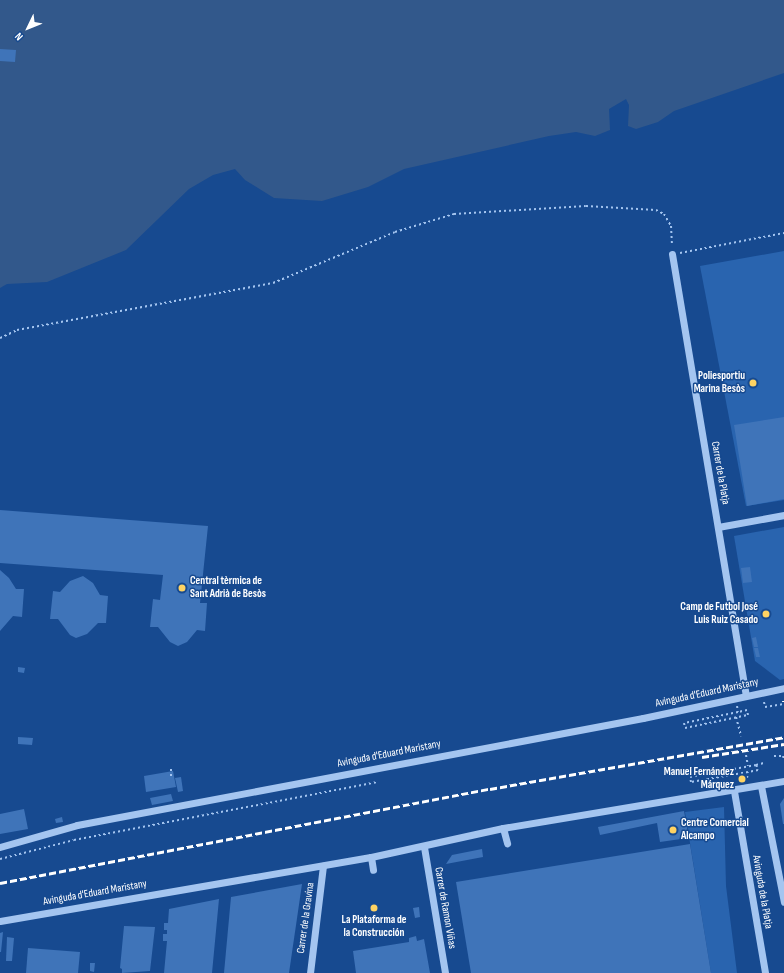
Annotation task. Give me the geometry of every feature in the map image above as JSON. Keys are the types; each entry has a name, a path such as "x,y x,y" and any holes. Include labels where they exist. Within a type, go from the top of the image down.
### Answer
{"street":[{"name":"Carrer de la Platja","path":"672,254 746,695"},
{"path":"718,526 784,515"},
{"name":"Avinguda d'Eduard Maristany","path":"0,847 76,825 643,718 734,697 784,688"},
{"name":"Avinguda d'Eduard Maristany","path":"0,921 372,857 424,847 503,828 734,791 784,781"},
{"name":"Avinguda de la Platja","path":"761,786 784,900"},
{"name":"Avinguda de la Platja","path":"734,791 765,973"},
{"path":"503,828 507,843"},
{"name":"Carrer de Ramon Viñas","path":"424,847 445,973"},
{"path":"372,857 373,870"},
{"name":"Carrer de la Gravina","path":"310,973 323,866"}],"path":[{"path":"0,338 18,330 273,283 395,232 454,214 586,206 656,210 664,214 671,226 672,254 784,233"},
{"path":"734,697 738,712"},
{"path":"764,702 765,707 784,704"},
{"path":"747,710 748,715 736,717 685,728 684,723 747,710"},
{"path":"736,717 741,736"},
{"path":"746,755 748,766"},
{"path":"774,756 783,756 784,759"},
{"path":"756,765 758,770 748,773 691,782 690,777 764,763"},
{"path":"171,769 171,779"},
{"path":"0,859 82,838 378,782"}],"shaded area":[{"path":"0,0 784,0 784,73 674,111 658,122 636,129 628,126 629,105 626,99 609,109 610,130 595,136 576,132 549,136 404,169 368,187 322,201 274,198 245,180 235,169 213,175 189,189 126,250 47,282 7,284 0,288"},
{"name":"Poliesportiu Marina Besòs","path":"784,251 784,500 746,506 700,266"},
{"name":"Camp de Futbol José Luis Ruiz Casado","path":"784,527 784,679 780,680 755,661 734,536"},
{"path":"724,807 726,886 737,973 711,973 685,812"}],"building":[{"path":"0,49 16,50 15,62 0,61"},
{"path":"784,417 784,499 747,506 734,425"},
{"name":"Central tèrmica de Sant Adrià de Besòs","path":"0,510 208,526 200,603 207,603 205,631 197,630 187,642 178,646 170,642 158,627 150,627 153,599 160,600 163,575 0,563"},
{"path":"750,567 752,582 743,583 741,568"},
{"path":"0,570 9,578 16,589 24,589 22,617 13,616 0,631"},
{"path":"83,576 93,583 100,595 108,596 106,623 98,623 87,634 76,638 70,635 58,619 50,619 53,591 60,592 70,581"},
{"path":"756,637 758,647 754,647 752,638"},
{"path":"754,648 758,648 760,657 756,657"},
{"path":"18,667 25,668 24,673 18,672"},
{"path":"18,737 33,738 32,745 18,744"},
{"path":"173,771 176,787 146,792 144,776"},
{"path":"181,777 183,791 178,792 175,778"},
{"path":"171,794 173,801 152,805 150,798"},
{"path":"784,798 784,824 783,824 780,804"},
{"path":"24,809 28,829 0,834 0,814"},
{"name":"Centre Comercial Alcampo","path":"684,811 688,834 680,835 681,839 660,842 657,823 600,835 598,827"},
{"path":"62,817 63,822 56,823 55,819"},
{"path":"690,844 711,973 471,973 456,882"},
{"path":"482,849 483,857 446,864 452,855"},
{"path":"302,884 289,973 224,973 231,897"},
{"path":"219,899 212,973 164,973 167,941 163,941 163,934 167,934 167,930 164,930 164,923 168,923 169,909"},
{"path":"419,907 420,917 415,918 413,908"},
{"path":"124,926 155,927 150,971 122,973 122,969 120,968"},
{"path":"3,932 1,952 0,952 0,933"},
{"path":"416,936 417,941 424,939 430,973 356,973 353,951 409,942 409,938"},
{"path":"7,937 14,938 12,961 6,961"},
{"path":"28,948 80,952 78,973 26,973"},
{"path":"90,963 95,963 94,972 90,971"}],"railway":[{"path":"0,883 490,789 784,737"},
{"path":"702,757 784,744"}],"place":[{"name":"Poliesportiu Marina Besòs","path":"753,383"},
{"name":"Central tèrmica de Sant Adrià de Besòs","path":"182,588"},
{"name":"Camp de Futbol José Luis Ruiz Casado","path":"766,614"},
{"name":"Manuel Fernández Márquez","path":"742,779"},
{"name":"Centre Comercial Alcampo","path":"673,830"},
{"name":"La Plataforma de la Construcción","path":"374,908"}]}
